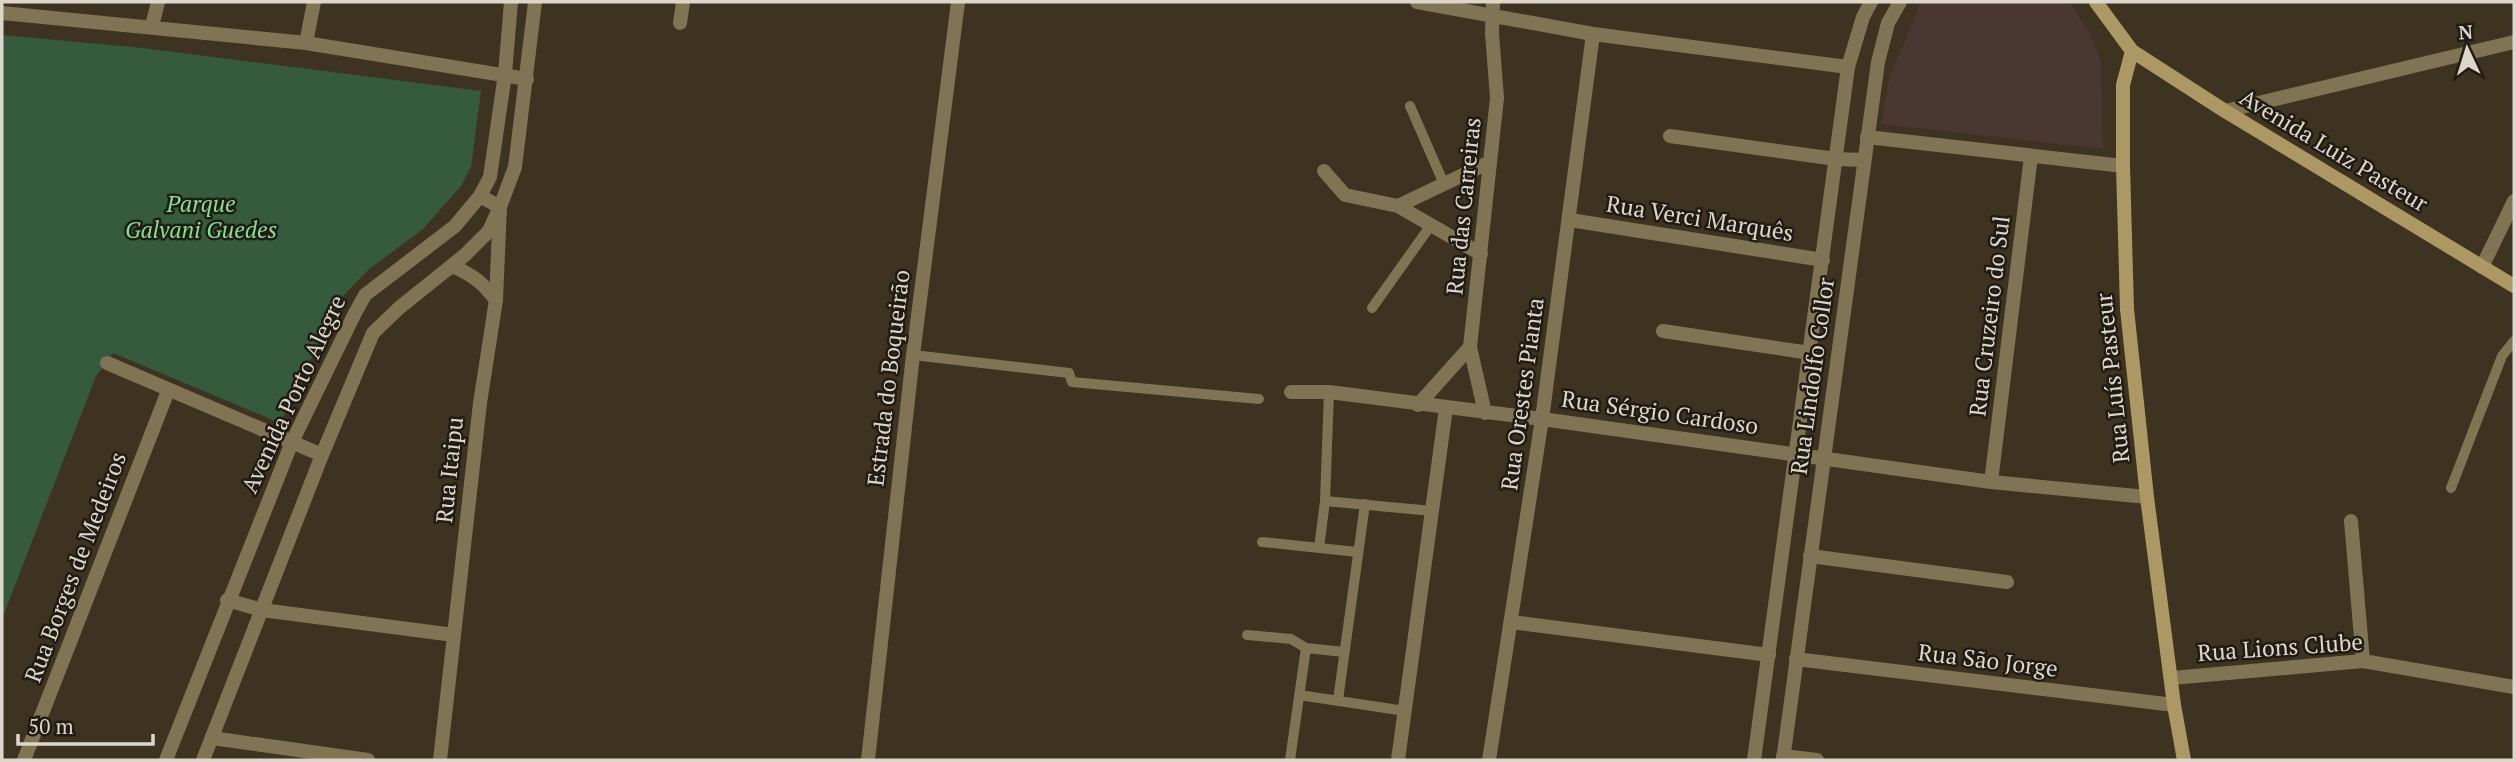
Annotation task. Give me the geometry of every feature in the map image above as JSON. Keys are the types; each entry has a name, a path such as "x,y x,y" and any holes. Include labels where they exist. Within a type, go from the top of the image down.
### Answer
{"main road":[{"path":"2096,2 2132,51"},
{"name":"Avenida Luiz Pasteur","path":"2132,51 2225,111 2514,286"},
{"name":"Rua Luís Pasteur","path":"2132,51 2123,85 2127,309 2147,497 2174,705 2184,760"}],"street":[{"path":"152,26 158,2"},
{"path":"306,43 314,2"},
{"name":"Avenida Porto Alegre","path":"166,760 227,600 292,442 365,295 455,226 480,196 490,177 512,2"},
{"name":"Avenida Porto Alegre","path":"203,760 322,454 373,334 489,231 500,207 515,167 535,2"},
{"path":"680,23 683,2"},
{"name":"Estrada do Boqueirão","path":"869,760 913,355 958,2"},
{"path":"1417,2 1492,8 1593,34 1848,67"},
{"name":"Rua Lindolfo Collor","path":"1755,760 1848,67 1863,17 1871,2"},
{"name":"Rua Lindolfo Collor","path":"1783,758 1878,62 1888,23 1900,2"},
{"name":"Rua das Carreiras","path":"1485,413 1470,347 1497,97 1492,8"},
{"path":"2,13 306,43 527,79"},
{"name":"Rua Orestes Pianta","path":"1489,760 1542,419 1593,34"},
{"path":"2225,111 2514,42"},
{"path":"1670,136 1836,159 1864,160"},
{"path":"1867,137 2123,166"},
{"name":"Rua Cruzeiro do Sul","path":"1991,482 2031,156"},
{"path":"1398,206 1490,162"},
{"path":"1324,171 1345,195 1398,206 1481,254"},
{"path":"480,196 500,207"},
{"path":"2482,267 2514,201"},
{"name":"Rua Itaipu","path":"440,760 480,403 496,300 500,207"},
{"name":"Rua Verci Marquês","path":"1570,220 1823,260"},
{"path":"441,274 453,266 481,281 496,300"},
{"path":"1663,331 1810,353"},
{"path":"1418,405 1470,347"},
{"path":"107,363 322,454"},
{"name":"Rua Borges de Medeiros","path":"24,760 168,391"},
{"name":"Rua Sérgio Cardoso","path":"1291,392 1329,392 1824,457 1991,482 2147,497"},
{"path":"1398,760 1446,408"},
{"path":"2350,521 2363,661"},
{"path":"1810,556 2007,582"},
{"path":"227,600 262,610 454,635"},
{"path":"1511,622 1769,655"},
{"name":"Rua São Jorge","path":"1796,659 2174,705"},
{"name":"Rua Lions Clube","path":"2172,678 2363,661 2514,687"},
{"path":"212,738 368,760"},
{"path":"1783,758 1817,760"}],"lane":[{"path":"1410,106 1444,184"},
{"path":"1372,308 1431,225"},
{"path":"2451,488 2502,356 2514,341"},
{"path":"913,355 1069,373 1072,382 1259,399"},
{"path":"1319,548 1325,501 1329,392"},
{"path":"1325,501 1432,511"},
{"path":"1338,700 1365,504"},
{"path":"1262,542 1357,552"},
{"path":"1247,635 1291,639 1306,648 1344,652"},
{"path":"1290,760 1306,648"},
{"path":"1299,695 1405,711"}],"shaded area":[{"path":"1921,2 2069,2 2087,29 2101,59 2103,149 1881,124 1889,79"}],"green space":[{"name":"Parque Galvani Guedes","path":"2,35 143,48 481,91 471,167 461,186 423,229 368,270 341,298 280,423 113,353 96,376 2,619"}]}
